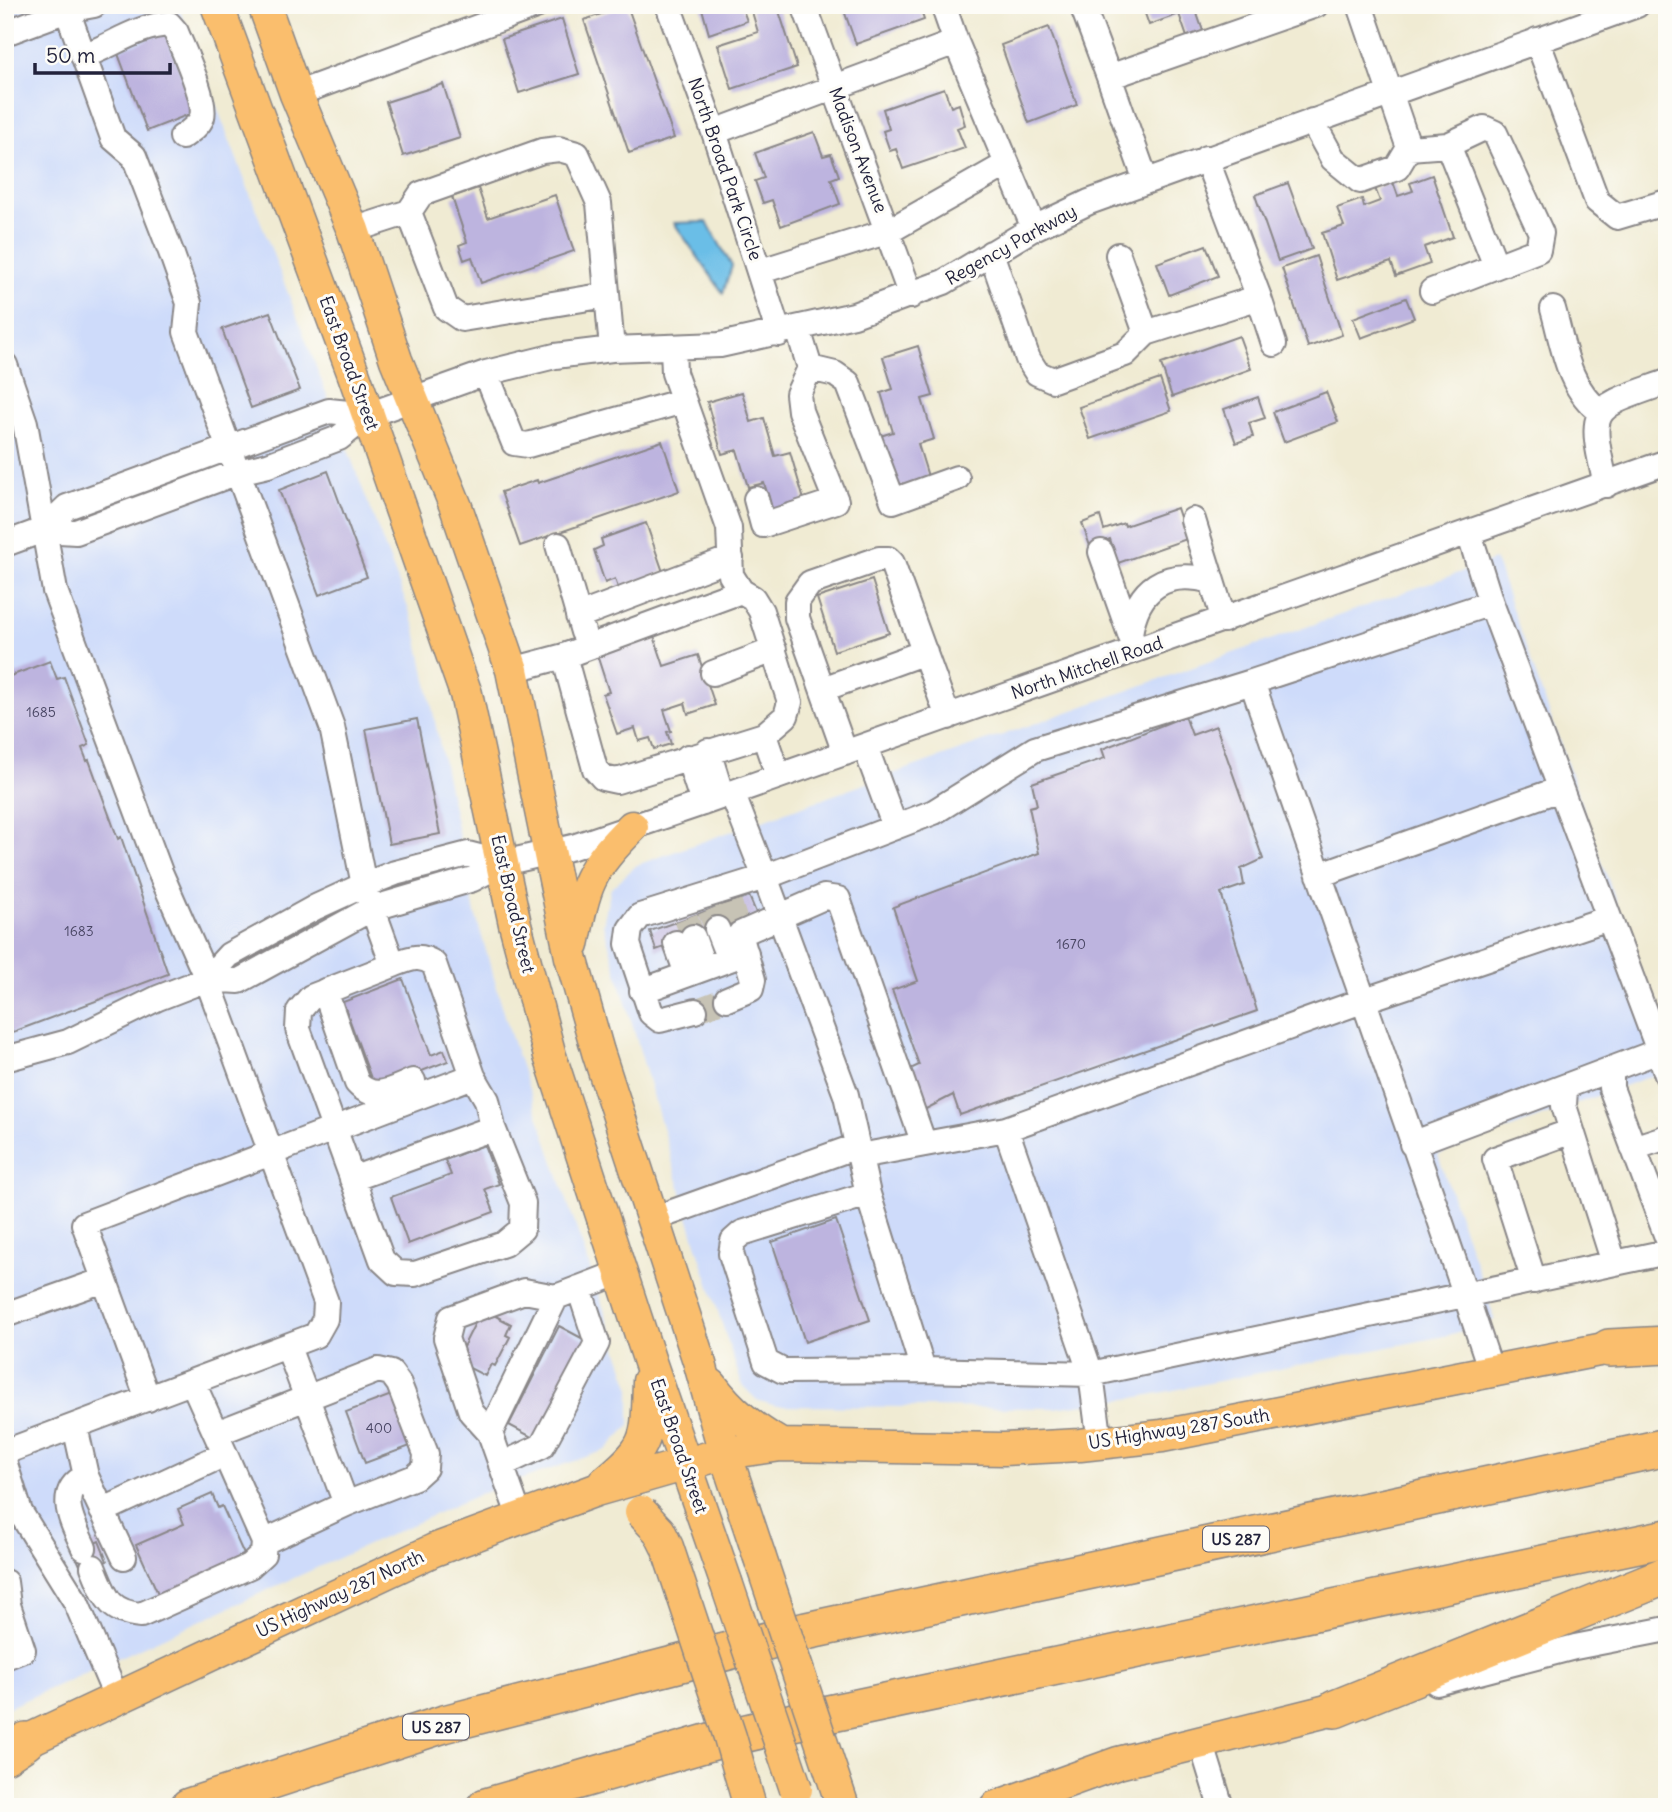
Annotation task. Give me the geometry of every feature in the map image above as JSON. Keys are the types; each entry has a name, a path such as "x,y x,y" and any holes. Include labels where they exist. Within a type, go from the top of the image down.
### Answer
{"highway":[{"path":"1609,1348 1667,1345"},
{"name":"US 287","path":"188,1807 444,1724 806,1631 1667,1447"},
{"path":"486,1807 717,1740 816,1717 1667,1538"},
{"path":"1335,1709 1667,1575"}],"main road":[{"name":"East Broad Street","path":"217,5 368,415 466,694 515,925 550,1056 650,1362 799,1798"},
{"path":"264,5 296,94 353,230 411,398 456,507 512,670 547,853 571,957 704,1375 725,1453 843,1807"},
{"path":"571,957 589,877 606,853 632,827"},
{"name":"US Highway 287 South","path":"687,1465 725,1453 781,1445 1004,1449 1162,1436 1609,1348"},
{"path":"650,1362 648,1426 643,1443 634,1459 596,1490 641,1512 659,1531 667,1547 750,1807"},
{"path":"704,1375 727,1407 749,1427 781,1445"},
{"name":"US Highway 287 North","path":"12,1749 434,1550 596,1490 687,1465"},
{"path":"996,1807 1118,1763 1335,1709"}],"street":[{"path":"5,33 67,10 94,5"},
{"path":"296,94 538,5"},
{"name":"North Broad Park Circle","path":"668,5 761,271 788,332 810,368"},
{"name":"Madison Avenue","path":"804,5 911,296"},
{"path":"943,5 1034,228"},
{"path":"1082,5 1146,181"},
{"path":"1109,77 1316,5"},
{"path":"1311,121 1333,159 1360,181 1397,168 1409,148 1360,5"},
{"name":"Regency Parkway","path":"368,415 486,373 555,356 612,349 720,345 788,332 854,315 944,282 1034,228 1089,202 1637,5"},
{"path":"67,10 113,138 134,156 171,252 188,303 186,332 332,727 367,897 393,965"},
{"path":"83,57 116,44 126,36 169,24 176,32 202,103 202,117 194,129 182,136"},
{"path":"1537,40 1597,201 1617,217 1667,202"},
{"path":"714,132 956,42"},
{"path":"1409,148 1448,145 1484,128 1495,133 1541,233 1538,250 1432,291"},
{"path":"1448,145 1496,266"},
{"path":"353,230 409,212 421,194 542,151 559,149 577,154 599,203 612,349"},
{"path":"1206,159 1274,344"},
{"path":"761,271 889,231 1007,164"},
{"path":"409,212 446,308 461,319 607,295"},
{"path":"991,253 1028,359 1037,373 1053,380 1125,354 1146,333 1258,295"},
{"path":"1118,255 1146,333"},
{"path":"1553,309 1576,387 1585,401 1600,411"},
{"path":"558,545 578,616 575,651 595,769 603,778 617,781 764,735 786,716 790,702 761,611 753,598 741,591 731,575 729,528 674,373 673,347"},
{"path":"5,365 25,423 55,592 160,872 207,979 326,1302 325,1319 316,1335 5,1452"},
{"path":"756,499 763,525 836,501 800,411 798,394 810,368 835,374 848,383 893,501 957,478"},
{"path":"486,373 514,443 528,445 683,401"},
{"path":"1606,485 1594,426 1600,411 1621,398 1667,382"},
{"path":"5,544 43,530 67,507 328,411 368,415"},
{"path":"43,530 76,532 238,472 268,466 339,438 368,415"},
{"name":"North Mitchell Road","path":"503,863 547,853 632,827 948,716 1132,643 1224,620 1667,462"},
{"path":"1193,520 1224,620"},
{"path":"1469,533 1491,603 1560,789 1663,1050 1667,1075"},
{"path":"1101,552 1132,643"},
{"path":"578,616 731,558"},
{"path":"895,827 822,689 797,618 797,601 801,591 810,583 888,559 948,716"},
{"path":"1132,643 1137,607 1161,582 1172,576 1211,581"},
{"path":"512,670 575,651 741,591"},
{"path":"696,971 707,922 765,877 934,812 1035,749 1252,682 1491,603"},
{"path":"713,673 774,650"},
{"path":"822,689 925,652"},
{"path":"1252,682 1491,1371"},
{"path":"764,735 778,776"},
{"path":"698,754 719,797 765,877 846,1095 868,1194 923,1370"},
{"path":"1319,875 1560,789"},
{"path":"5,1059 68,1042 158,998 207,979 229,955 316,906 367,897 395,873 468,854 503,863"},
{"path":"695,1011 660,1020 651,1013 628,944 630,929 640,916 707,922 778,917 824,897 838,899 924,1144"},
{"path":"653,1219 858,1151 924,1144 1006,1129 1363,1001 1609,918"},
{"path":"696,971 707,922"},
{"path":"707,922 753,980 751,989 727,999"},
{"path":"413,957 426,958 434,964 470,1068 487,1100 494,1128 523,1203 522,1229 504,1244 415,1274 396,1273 382,1260 332,1131 298,1029 299,1011 311,997 325,991 413,957"},
{"path":"642,991 696,971"},
{"path":"325,991 358,1083 366,1092 378,1095 470,1068"},
{"path":"1412,1144 1663,1050"},
{"path":"148,1399 84,1224 332,1131 470,1068"},
{"path":"1611,1071 1611,1088 1667,1237"},
{"path":"1565,1088 1564,1105 1614,1263"},
{"path":"352,1179 494,1128"},
{"path":"1006,1129 1091,1374 1100,1443"},
{"path":"1534,1281 1495,1159 1572,1131"},
{"path":"1633,1148 1667,1137"},
{"path":"868,1194 742,1233 733,1241 731,1254 766,1362 783,1370 1091,1374 1667,1252"},
{"path":"520,1518 490,1433 471,1412 446,1338 451,1318 524,1292 556,1297 621,1272"},
{"path":"5,1315 104,1280"},
{"path":"501,1465 542,1446 597,1343 579,1288"},
{"path":"490,1433 556,1297"},
{"name":"US Highway 287 South","path":"1609,1348 1667,1335"},
{"path":"288,1347 346,1504"},
{"path":"102,1511 307,1397 378,1370 391,1373 399,1384 426,1454 425,1468 415,1477 346,1504 264,1542"},
{"path":"86,1476 74,1482 67,1497 68,1512 107,1601 121,1613 141,1615 250,1566 263,1554 264,1542 193,1383"},
{"path":"75,1426 86,1476 124,1557"},
{"path":"5,1464 13,1515 76,1602 117,1699"},
{"path":"5,1657 23,1650 6,1596"},
{"path":"1335,1709 1575,1647 1667,1629"},
{"path":"1201,1742 1221,1807"}],"shaded area":[{"path":"5,5 178,5 415,626 475,913 511,1036 630,1386 630,1425 606,1450 482,1493 5,1709"},
{"path":"1495,560 1667,1046 1667,1070 1438,1155 1495,1320 1449,1335 1134,1398 1054,1408 776,1406 757,1400 742,1385 698,1250 603,924 611,888 637,865"}],"water":[{"path":"707,222 732,266 723,293 674,223"}],"building":[{"path":"627,5 674,138 629,153 584,20"},
{"path":"701,5 741,5 747,21 709,34"},
{"path":"750,5 777,5 797,67 732,89 718,45 758,32"},
{"path":"842,5 919,5 924,20 856,44"},
{"path":"1142,5 1202,5 1195,8 1203,31 1187,37 1179,14 1149,25"},
{"path":"562,19 579,74 519,93 502,39"},
{"path":"1049,27 1077,105 1029,123 1001,45"},
{"path":"165,33 195,112 147,131 117,51"},
{"path":"443,84 460,138 403,156 386,102"},
{"path":"944,88 951,107 959,104 965,125 957,128 965,148 903,169 896,149 890,151 883,131 889,129 883,109"},
{"path":"814,132 823,156 831,154 839,176 831,179 840,204 781,226 772,200 763,203 755,181 764,178 755,153"},
{"path":"1432,175 1453,237 1424,247 1430,264 1396,276 1391,262 1337,280 1322,233 1344,226 1337,208 1362,199 1364,207 1380,201 1375,188 1393,182 1398,196 1413,191 1410,183"},
{"path":"1288,183 1312,249 1278,261 1255,195"},
{"path":"478,188 488,218 555,195 574,251 481,283 472,257 464,260 459,245 467,242 452,197"},
{"path":"1206,245 1218,276 1169,295 1157,263"},
{"path":"1316,256 1342,335 1308,347 1282,268"},
{"path":"1406,298 1414,318 1361,338 1353,318"},
{"path":"270,312 300,390 251,408 222,329"},
{"path":"1239,336 1251,369 1172,397 1161,364"},
{"path":"918,346 933,396 922,399 934,439 918,444 930,483 893,488 877,437 893,432 881,393 893,389 883,357"},
{"path":"1160,379 1171,411 1090,439 1079,407"},
{"path":"742,392 751,422 764,418 775,456 790,452 804,500 775,518 764,483 748,487 737,450 722,454 707,402"},
{"path":"1326,392 1338,422 1284,442 1273,412"},
{"path":"1258,397 1265,418 1249,423 1253,437 1236,443 1224,409"},
{"path":"662,441 679,491 520,546 501,492 537,480 538,483"},
{"path":"328,471 367,577 319,595 279,490"},
{"path":"1177,508 1187,539 1118,563 1110,539 1090,546 1082,523 1100,516 1104,530 1124,523 1125,526"},
{"path":"646,523 663,572 618,588 615,579 605,583 594,550 603,546 601,539"},
{"path":"872,580 889,633 834,651 817,598"},
{"path":"654,636 664,666 698,655 715,705 688,714 685,703 664,710 671,731 667,732 671,744 654,749 650,738 639,741 635,728 617,734 603,694 609,692 597,655"},
{"path":"50,661 57,679 64,677 89,745 82,748 118,839 121,837 168,974 5,1035 5,678"},
{"path":"1185,716 1192,735 1216,726 1263,859 1241,869 1244,885 1221,893 1257,1011 960,1115 953,1095 920,1112 904,1072 919,1065 892,990 918,981 893,907 1039,853 1029,807 1037,805 1032,783 1105,758 1102,749"},
{"path":"417,719 440,834 389,844 366,729"},
{"path":"749,896 757,915 656,950 650,931"},
{"path":"403,979 431,1055 444,1050 448,1061 375,1089 343,1002"},
{"path":"484,1145 499,1184 485,1189 494,1212 408,1244 391,1197 451,1175 445,1160"},
{"path":"836,1220 870,1320 805,1342 772,1242"},
{"path":"482,1309 511,1324 506,1335 510,1337 495,1366 491,1364 485,1376 456,1361"},
{"path":"559,1326 589,1342 539,1441 509,1425"},
{"path":"394,1394 413,1445 365,1463 346,1412"},
{"path":"212,1494 218,1508 222,1506 246,1559 160,1598 136,1545 184,1524 178,1509"},
{"path":"99,1541 107,1561 83,1572 74,1552"}],"tunnel":[{"path":"730,903 736,922"},
{"path":"709,910 717,929"},
{"path":"686,918 693,937"},
{"path":"695,1011 727,999"}]}
